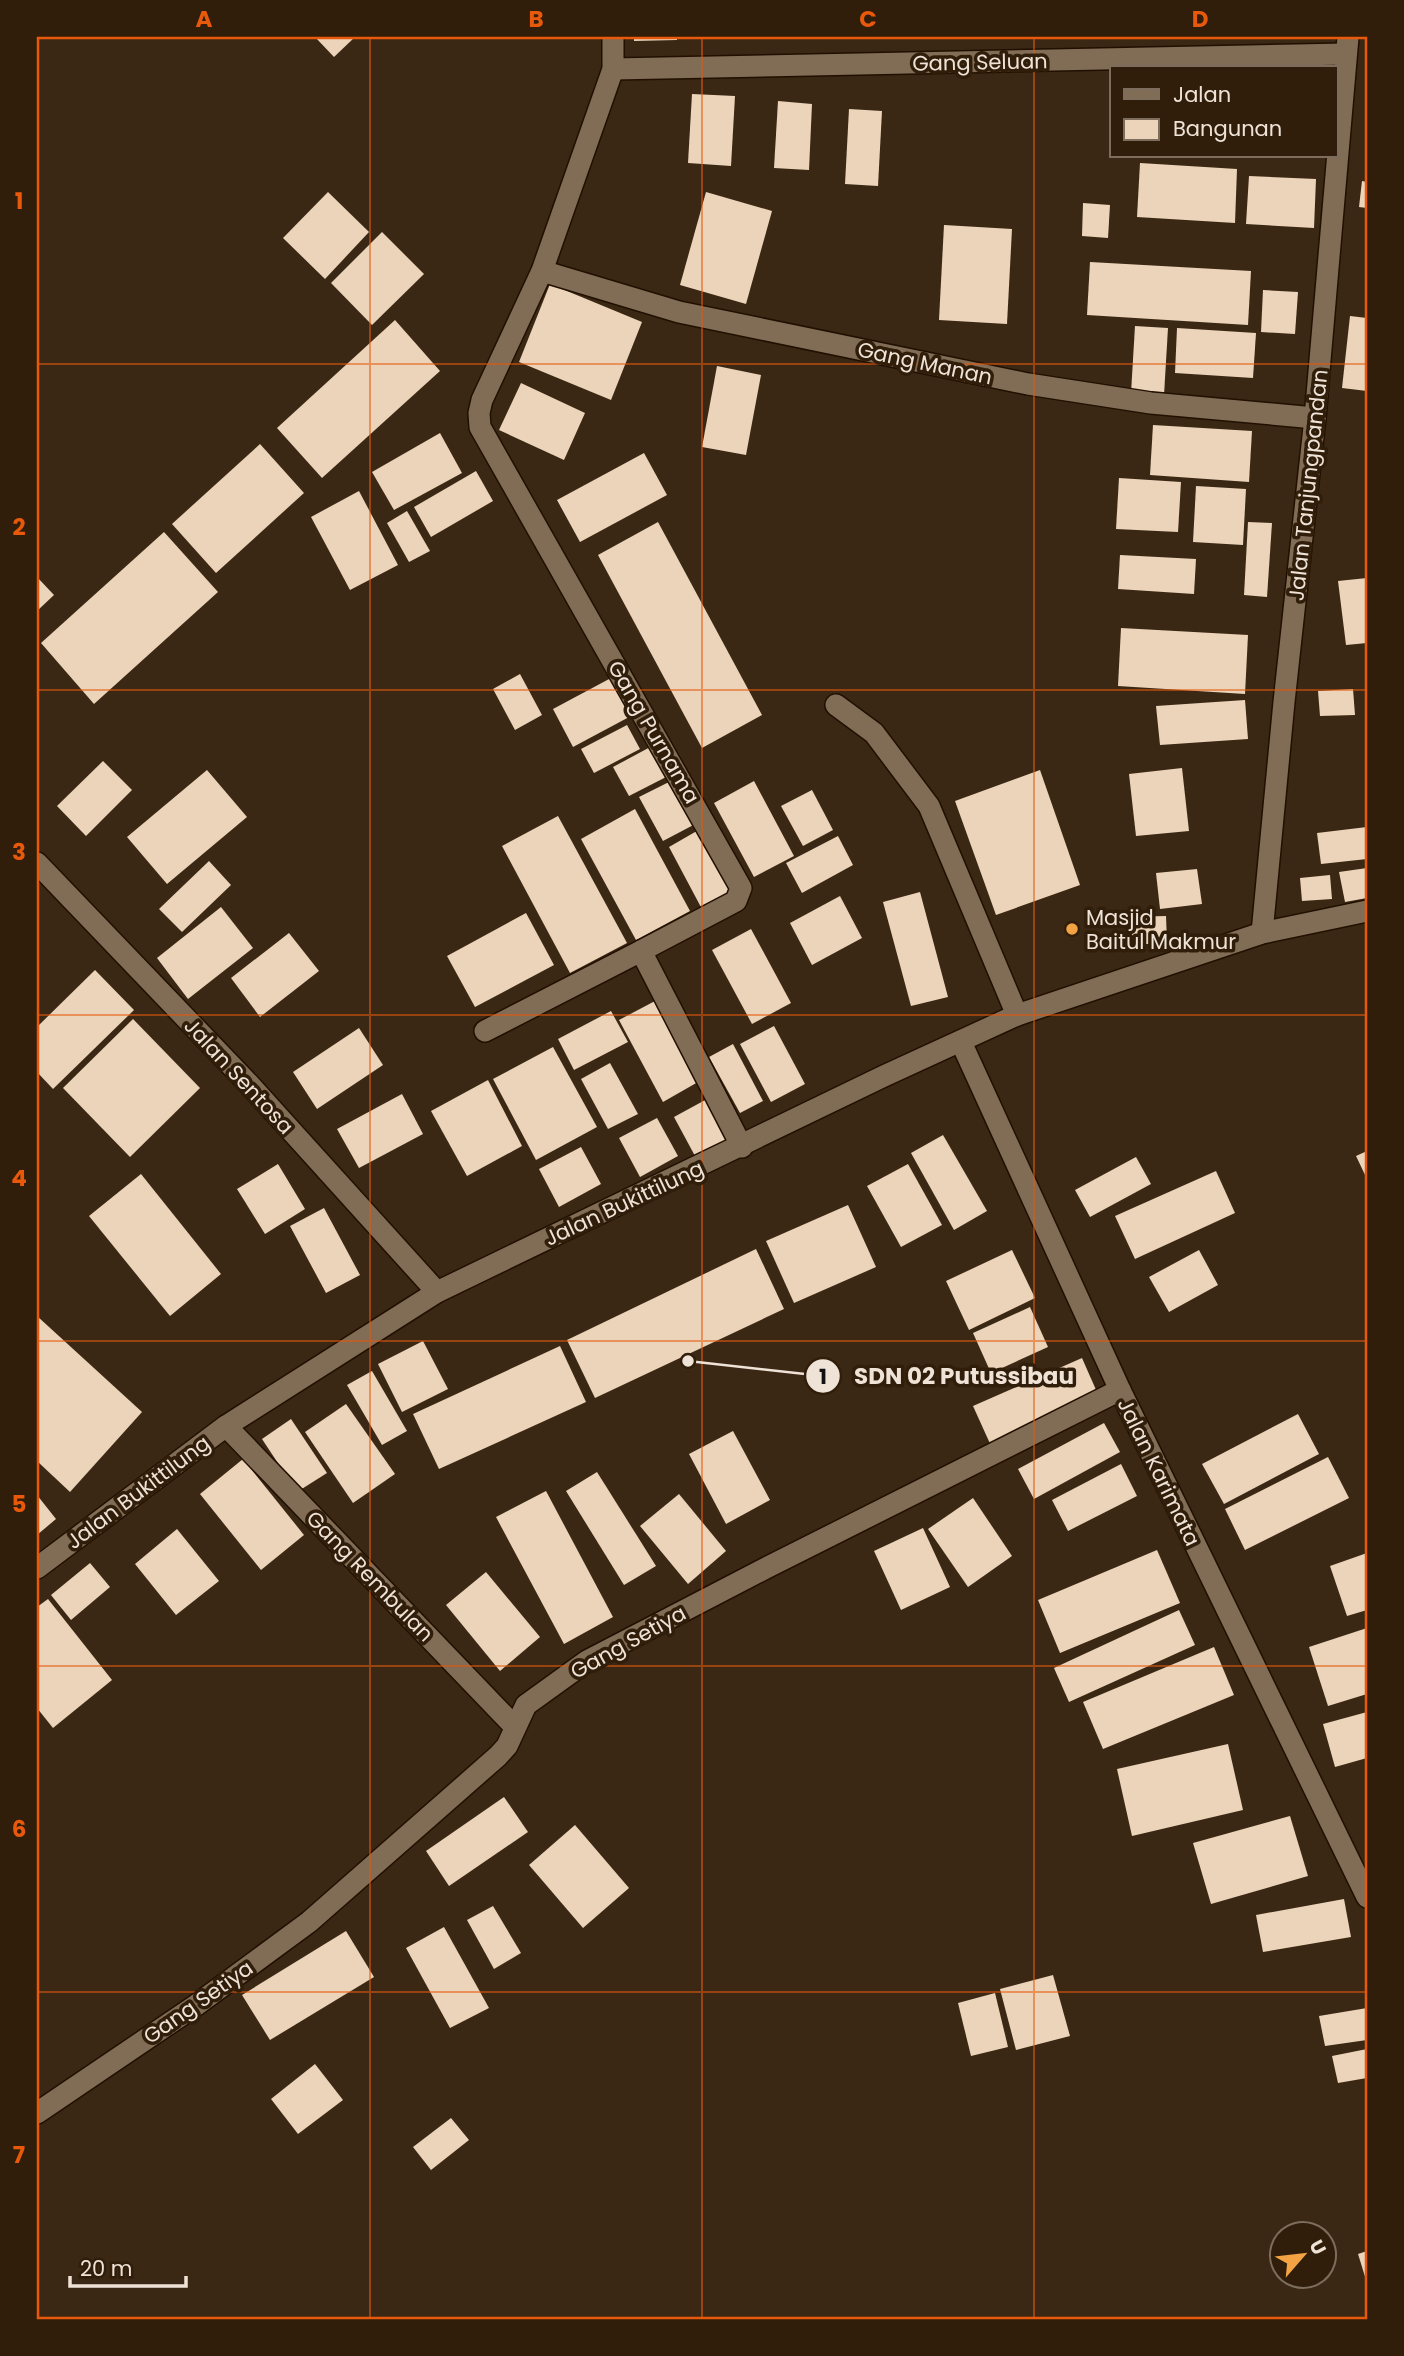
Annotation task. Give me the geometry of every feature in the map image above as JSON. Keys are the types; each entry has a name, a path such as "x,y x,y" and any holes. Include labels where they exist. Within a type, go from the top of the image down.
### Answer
{"street":[{"path":"542,271 613,69 613,37"},
{"name":"Gang Seluan","path":"613,69 1347,46"},
{"name":"Jalan Tanjungpandan","path":"1338,151 1347,46"},
{"name":"Jalan Tanjungpandan","path":"1262,933 1285,688 1315,418 1337,158"},
{"name":"Gang Manan","path":"542,271 679,312 1028,384 1151,403 1315,418"},
{"name":"Gang Purnama","path":"542,271 482,400 480,427 741,888 736,901 640,951"},
{"path":"836,705 874,733 929,806 1017,1015"},
{"name":"Jalan Sentosa","path":"37,863 248,1084 437,1292"},
{"name":"Jalan Bukittilung","path":"37,1567 226,1426 437,1292 742,1147 884,1076 1017,1015 1262,933 1367,911"},
{"path":"485,1031 640,951 742,1147"},
{"name":"Jalan Karimata","path":"961,1042 1120,1391 1367,1897"},
{"name":"Gang Setiya","path":"37,2113 195,2006 309,1922 498,1756 506,1746 526,1705 587,1661 1120,1391"},
{"name":"Gang Rembulan","path":"226,1426 515,1727"}],"building":[{"path":"315,37 355,37 334,57"},
{"path":"634,37 677,37 677,40 634,41"},
{"path":"692,94 735,96 731,166 688,163"},
{"path":"778,101 812,104 809,170 774,168"},
{"path":"849,109 882,111 878,186 845,184"},
{"path":"1140,163 1237,169 1235,223 1137,217"},
{"path":"1249,176 1316,179 1314,228 1246,224"},
{"path":"1362,181 1367,182 1367,208 1359,207"},
{"path":"328,192 369,232 325,279 283,238"},
{"path":"706,192 772,211 746,304 680,285"},
{"path":"1083,203 1110,205 1108,238 1082,236"},
{"path":"944,225 1012,229 1007,324 939,320"},
{"path":"382,232 424,274 372,325 331,283"},
{"path":"1090,262 1251,271 1248,325 1087,315"},
{"path":"550,284 642,322 611,400 519,362"},
{"path":"1263,290 1298,292 1295,334 1261,332"},
{"path":"1350,316 1367,318 1367,391 1342,388"},
{"path":"395,320 440,371 322,478 277,428"},
{"path":"1135,326 1168,328 1164,395 1131,393"},
{"path":"1177,328 1256,333 1253,378 1175,373"},
{"path":"717,366 761,375 746,455 702,447"},
{"path":"521,383 585,413 564,460 499,430"},
{"path":"1153,425 1252,431 1249,482 1150,475"},
{"path":"440,433 462,473 394,510 372,472"},
{"path":"260,444 304,493 216,573 172,524"},
{"path":"644,453 667,495 580,542 557,500"},
{"path":"476,471 493,501 431,537 414,507"},
{"path":"1119,478 1181,482 1178,532 1116,529"},
{"path":"1196,486 1246,489 1243,545 1193,542"},
{"path":"359,491 398,565 350,590 311,517"},
{"path":"407,511 430,551 409,562 387,523"},
{"path":"658,522 762,715 702,748 598,555"},
{"path":"1248,522 1272,523 1267,597 1244,595"},
{"path":"164,532 218,592 94,704 41,643"},
{"path":"1120,555 1196,559 1194,594 1118,589"},
{"path":"37,577 54,595 37,611"},
{"path":"1367,578 1367,643 1346,645 1338,581"},
{"path":"1121,628 1248,635 1245,694 1118,686"},
{"path":"520,674 542,715 515,730 493,689"},
{"path":"611,678 631,716 573,747 553,709"},
{"path":"1353,689 1355,715 1320,716 1318,691"},
{"path":"1245,700 1248,739 1160,745 1156,706"},
{"path":"627,725 640,749 594,773 581,749"},
{"path":"654,745 670,775 629,796 613,767"},
{"path":"103,761 132,790 86,836 57,806"},
{"path":"1182,768 1189,831 1136,836 1129,774"},
{"path":"207,770 247,817 167,884 127,837"},
{"path":"1040,770 1080,885 996,915 955,801"},
{"path":"677,778 701,821 663,841 639,797"},
{"path":"754,781 794,856 754,877 714,803"},
{"path":"812,790 833,830 803,846 781,806"},
{"path":"635,809 690,911 636,940 581,839"},
{"path":"558,816 627,943 570,973 502,846"},
{"path":"1367,827 1367,859 1321,864 1317,833"},
{"path":"702,828 737,893 703,911 669,847"},
{"path":"838,836 853,865 802,893 786,863"},
{"path":"209,861 231,885 182,932 159,909"},
{"path":"1367,868 1367,898 1345,902 1339,872"},
{"path":"1197,869 1202,904 1160,909 1156,873"},
{"path":"1330,875 1332,899 1302,901 1300,878"},
{"path":"920,892 948,997 911,1006 883,902"},
{"path":"840,896 862,938 812,965 790,923"},
{"path":"221,907 253,948 188,999 157,958"},
{"path":"526,913 554,965 475,1007 447,956"},
{"path":"1166,916 1167,943 1127,945 1126,917"},
{"path":"751,929 791,1003 752,1024 712,950"},
{"path":"289,933 319,971 260,1017 231,978"},
{"path":"95,970 134,1010 53,1089 37,1072 37,1027"},
{"path":"655,1001 698,1082 663,1102 619,1020"},
{"path":"611,1011 628,1042 574,1070 558,1039"},
{"path":"133,1019 200,1088 130,1157 63,1088"},
{"path":"774,1026 805,1084 771,1102 740,1044"},
{"path":"359,1028 383,1065 317,1109 293,1072"},
{"path":"733,1044 763,1101 740,1113 709,1057"},
{"path":"553,1047 597,1127 536,1160 493,1079"},
{"path":"610,1063 638,1114 608,1129 581,1079"},
{"path":"488,1080 522,1146 467,1176 431,1111"},
{"path":"402,1094 423,1134 359,1168 337,1129"},
{"path":"707,1099 728,1139 695,1156 674,1117"},
{"path":"657,1118 678,1156 640,1177 619,1138"},
{"path":"943,1135 987,1211 954,1230 911,1153"},
{"path":"581,1147 601,1184 559,1207 539,1169"},
{"path":"1367,1151 1367,1179 1356,1156"},
{"path":"1136,1157 1151,1184 1090,1217 1075,1190"},
{"path":"278,1164 305,1209 265,1234 237,1189"},
{"path":"908,1164 942,1225 901,1247 867,1186"},
{"path":"1216,1171 1235,1213 1135,1259 1115,1216"},
{"path":"141,1174 221,1274 170,1316 89,1216"},
{"path":"848,1205 876,1267 794,1303 766,1241"},
{"path":"324,1208 360,1275 326,1293 290,1226"},
{"path":"756,1249 784,1309 595,1398 567,1340"},
{"path":"1012,1250 1035,1298 969,1330 946,1281"},
{"path":"1199,1250 1218,1285 1169,1312 1149,1277"},
{"path":"1030,1307 1048,1347 991,1373 973,1333"},
{"path":"37,1316 142,1412 70,1492 37,1461"},
{"path":"423,1341 448,1389 402,1412 378,1364"},
{"path":"560,1346 586,1402 439,1469 413,1414"},
{"path":"1082,1358 1100,1399 992,1448 973,1406"},
{"path":"372,1371 407,1431 382,1445 347,1385"},
{"path":"346,1404 395,1474 353,1503 305,1432"},
{"path":"1298,1414 1319,1454 1224,1504 1202,1464"},
{"path":"291,1419 327,1473 297,1492 262,1439"},
{"path":"1104,1423 1120,1452 1034,1499 1018,1469"},
{"path":"733,1431 770,1500 726,1524 689,1454"},
{"path":"1328,1457 1349,1498 1245,1550 1225,1509"},
{"path":"243,1459 304,1535 261,1570 200,1494"},
{"path":"1121,1464 1137,1496 1068,1531 1052,1500"},
{"path":"597,1472 656,1566 624,1585 566,1491"},
{"path":"546,1491 613,1617 564,1644 496,1517"},
{"path":"679,1494 726,1551 688,1584 640,1526"},
{"path":"37,1495 56,1519 37,1535"},
{"path":"973,1498 1012,1556 968,1587 928,1529"},
{"path":"923,1528 950,1587 901,1610 874,1551"},
{"path":"177,1529 219,1581 176,1615 135,1564"},
{"path":"1157,1550 1180,1603 1060,1653 1038,1600"},
{"path":"1367,1553 1367,1610 1347,1616 1330,1566"},
{"path":"90,1563 110,1587 71,1620 51,1595"},
{"path":"486,1572 540,1637 500,1671 446,1605"},
{"path":"48,1599 112,1680 53,1728 37,1708 37,1607"},
{"path":"1179,1610 1195,1645 1069,1702 1054,1668"},
{"path":"1367,1628 1367,1694 1328,1706 1309,1647"},
{"path":"1214,1647 1234,1695 1103,1749 1083,1702"},
{"path":"1367,1712 1367,1758 1335,1767 1323,1724"},
{"path":"1228,1744 1243,1810 1132,1836 1117,1769"},
{"path":"504,1797 528,1832 449,1886 426,1851"},
{"path":"1290,1816 1308,1876 1211,1904 1193,1843"},
{"path":"575,1825 629,1888 583,1928 529,1865"},
{"path":"1344,1899 1351,1937 1263,1952 1256,1915"},
{"path":"493,1906 521,1953 494,1969 467,1920"},
{"path":"444,1927 489,2008 450,2028 406,1948"},
{"path":"346,1931 374,1977 270,2040 242,1995"},
{"path":"1053,1975 1070,2036 1016,2050 1000,1989"},
{"path":"995,1993 1008,2047 971,2056 958,2003"},
{"path":"1367,2008 1367,2040 1325,2046 1319,2016"},
{"path":"1367,2049 1367,2078 1338,2083 1332,2056"},
{"path":"315,2064 343,2100 298,2134 271,2099"},
{"path":"451,2118 469,2140 431,2170 413,2147"},
{"path":"1367,2251 1367,2283 1358,2254"}],"place":[{"name":"Masjid Baitul Makmur","path":"1072,929"},
{"name":"SDN 02 Putussibau","path":"688,1361"}]}
